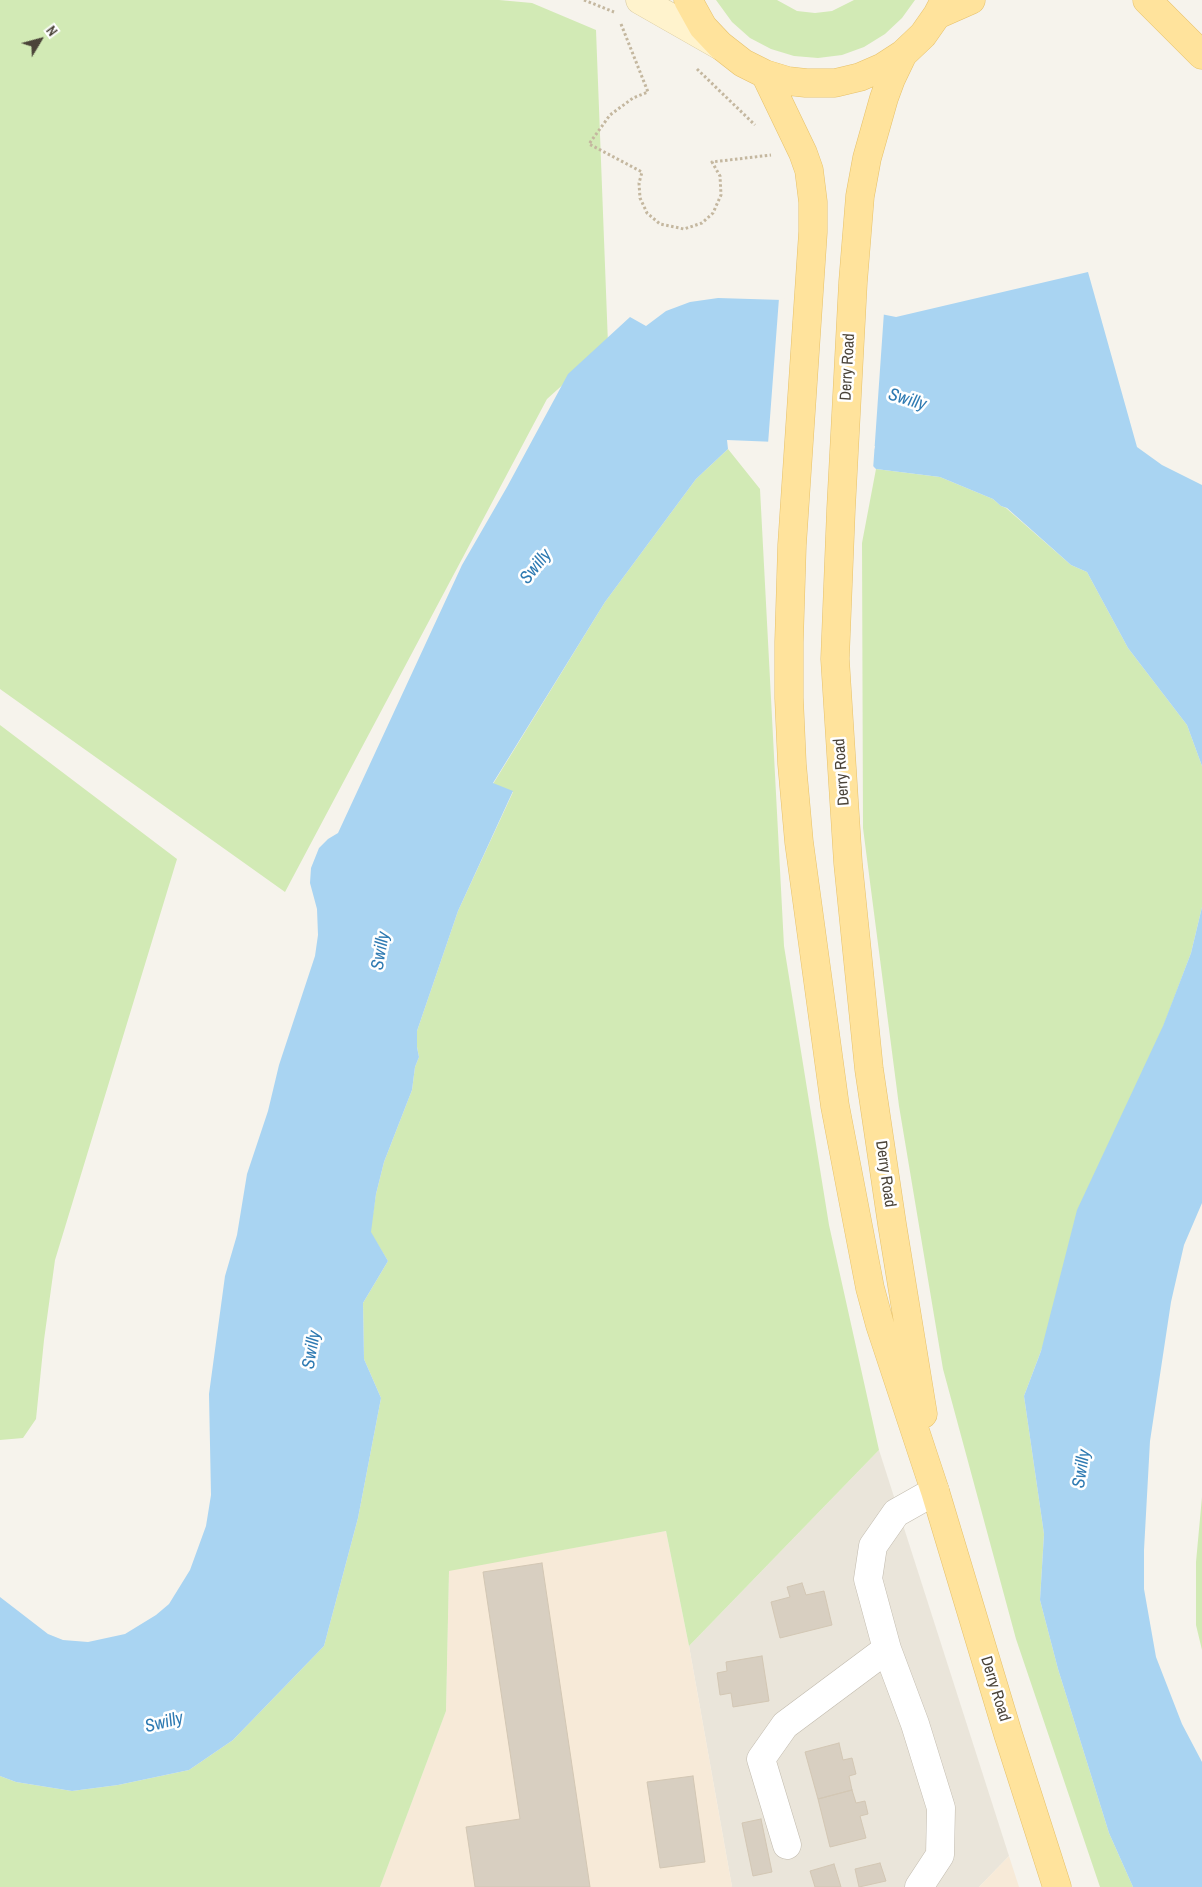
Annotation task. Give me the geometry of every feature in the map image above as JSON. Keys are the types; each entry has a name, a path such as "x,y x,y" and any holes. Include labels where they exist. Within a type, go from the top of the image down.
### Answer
{"main road":[{"path":"688,0 703,27 720,45 743,63 765,74 788,81 806,83 835,83 860,77 884,67 903,54 923,35 941,8 971,0"},
{"path":"1146,2 1202,55"},
{"path":"629,7 720,45"},
{"name":"Derry Road","path":"903,54 891,78 884,98 860,196 840,508 835,659 854,930 869,1069 890,1215 909,1320 935,1491"},
{"name":"Derry Road","path":"765,74 804,153 809,170 813,202 814,232 809,279 795,505 789,642 792,764 800,852 835,1106 870,1288 880,1325 935,1491 1008,1734 1057,1887"}],"street":[{"path":"919,1887 940,1855 941,1808 915,1724 887,1649 868,1580 873,1546 896,1513 935,1491"},
{"path":"787,1845 762,1759 785,1725 887,1649"}],"path":[{"path":"584,0 629,7"},
{"path":"621,22 648,92 633,98 610,115 589,144 642,172 639,183 640,198 647,212 660,224 688,229 702,223 713,213 721,195 720,176 712,162 774,155 770,147"},
{"path":"694,66 748,117 760,131"}],"shaded area":[{"path":"879,1450 1009,1856 979,1887 732,1887 689,1646"},
{"path":"666,1531 689,1646 732,1887 380,1887 446,1711 449,1570"},
{"path":"1009,1856 1019,1887 979,1887"}],"green space":[{"path":"0,0 499,0 532,3 596,30 608,344 547,399 285,892 0,689"},
{"path":"716,0 777,0 797,11 815,13 832,11 854,0 915,0 902,18 885,34 864,47 842,55 818,58 794,56 771,49 750,38 732,22"},
{"path":"728,449 760,489 784,946 829,1225 879,1450 689,1646 666,1531 449,1571 446,1711 380,1887 0,1887 0,1776 16,1782 72,1791 118,1785 189,1770 233,1740 324,1646 358,1518 381,1398 364,1359 363,1303 388,1261 370,1232 376,1194 384,1162 412,1090 415,1067 419,1057 417,1031 458,911 513,792 493,784 605,602 696,479"},
{"path":"876,469 940,477 993,499 1006,508 1071,565 1087,572 1128,648 1187,725 1202,766 1202,907 1191,953 1024,1396 1044,1534 1040,1600 1058,1669 1109,1833 1133,1887 1100,1887 1016,1639 943,1369 899,1106 863,828 862,543"},
{"path":"0,725 177,859 55,1260 36,1419 23,1438 0,1440"},
{"path":"1202,1497 1202,1650 1196,1625 1196,1562"}],"water":[{"name":"Swilly","path":"1088,272 1137,447 1162,465 1202,485 1202,766 1187,725 1128,648 1087,572 1071,565 1007,508 1001,506 993,499 940,477 876,469 870,463 875,446 727,440 728,449 696,479 605,602 493,783 513,791 458,911 417,1031 419,1057 415,1067 412,1090 384,1162 376,1194 371,1232 388,1261 363,1303 364,1359 381,1398 358,1518 324,1646 233,1740 189,1770 118,1785 72,1791 16,1782 0,1776 0,1597 48,1634 63,1640 88,1642 125,1634 156,1615 169,1604 190,1570 206,1526 211,1495 209,1394 225,1276 237,1235 247,1174 268,1111 279,1065 315,956 318,935 317,909 310,883 311,868 319,848 338,833 462,565 568,374 630,317 646,326 666,311 690,302 718,298 815,301 896,317"},
{"name":"Swilly","path":"1202,907 1202,1203 1184,1245 1171,1302 1150,1441 1144,1550 1144,1589 1156,1657 1182,1724 1202,1762 1202,1887 1133,1887 1109,1833 1058,1669 1040,1600 1044,1534 1024,1396 1041,1351 1077,1210 1163,1026 1191,953"}],"pier":[{"path":"779,298 815,299 884,312 873,470 868,463 872,448 768,444"}],"building":[{"path":"542,1563 590,1887 475,1887 466,1827 520,1819 483,1572"},
{"path":"802,1583 806,1595 824,1591 832,1625 780,1638 771,1602 790,1597 787,1587"},
{"path":"762,1656 769,1701 733,1707 731,1693 720,1695 717,1673 727,1671 726,1662"},
{"path":"839,1743 843,1760 852,1758 856,1774 849,1776 852,1790 818,1799 805,1752"},
{"path":"693,1776 705,1862 660,1868 647,1782"},
{"path":"852,1790 856,1803 865,1801 868,1814 860,1816 866,1838 830,1847 818,1799"},
{"path":"761,1819 772,1872 753,1876 742,1823"},
{"path":"880,1863 886,1881 859,1887 855,1869"},
{"path":"834,1864 841,1887 815,1887 810,1871"}]}
